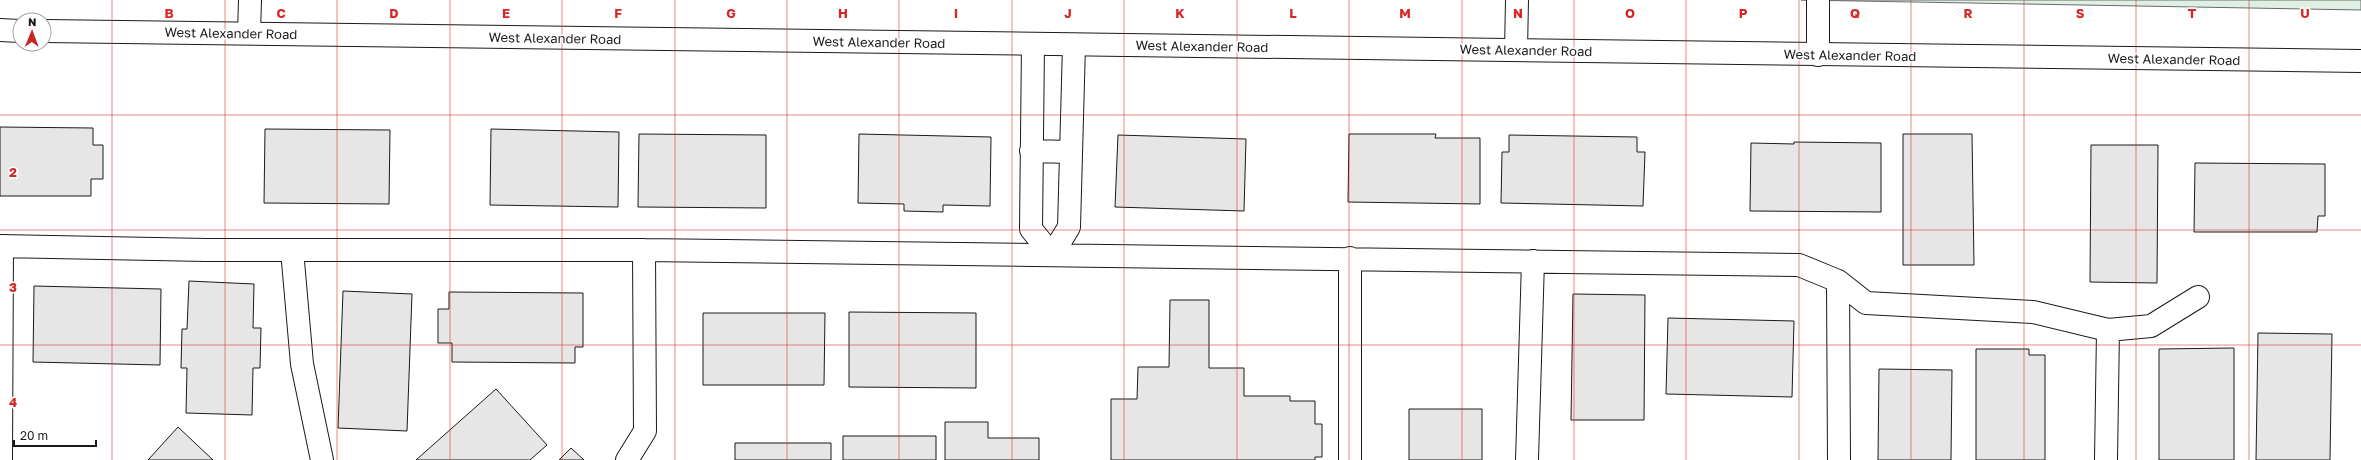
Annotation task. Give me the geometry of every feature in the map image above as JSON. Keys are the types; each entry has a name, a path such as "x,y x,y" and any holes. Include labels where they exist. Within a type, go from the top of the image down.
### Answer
{"street":[{"path":"248,33 250,0"},
{"path":"1516,50 1517,0"},
{"path":"1818,0 1818,55"},
{"path":"0,30 12,31"},
{"name":"West Alexander Road","path":"52,31 2361,61"},
{"path":"1032,44 1031,229 1052,255"},
{"path":"1052,255 1069,227 1074,45"},
{"path":"1031,151 1071,152"},
{"path":"1,460 1,246 292,250 644,250 1799,265 1838,281 1866,303 2033,312 2108,330 2151,326 2198,297"},
{"path":"292,250 302,364 322,460"},
{"path":"627,460 645,431 644,250"},
{"path":"1350,258 1350,460"},
{"path":"1527,460 1533,261"},
{"path":"1838,281 1839,460"},
{"path":"2106,460 2108,330"}],"green space":[{"path":"1801,0 2361,0 2361,10"}],"building":[{"path":"0,127 93,128 93,145 103,145 103,179 91,179 91,196 0,196"},
{"path":"265,129 390,130 389,204 264,203"},
{"path":"491,129 619,132 618,207 490,205"},
{"path":"639,134 766,135 766,208 638,207"},
{"path":"859,134 991,137 990,206 943,205 943,212 904,211 904,204 858,203"},
{"path":"1349,134 1436,134 1435,138 1480,138 1480,204 1348,202"},
{"path":"1903,134 1972,134 1974,265 1903,265"},
{"path":"1118,135 1246,139 1244,211 1115,207"},
{"path":"1509,135 1637,137 1637,152 1645,152 1643,206 1501,203 1502,152 1509,152"},
{"path":"1794,142 1881,143 1881,212 1750,211 1751,143 1794,144"},
{"path":"2091,145 2158,145 2157,283 2090,282"},
{"path":"2195,163 2325,164 2325,216 2318,216 2317,232 2194,232"},
{"path":"189,281 254,284 253,328 261,328 260,368 253,368 252,415 186,413 187,368 181,368 182,329 187,329"},
{"path":"34,286 161,289 160,365 33,362"},
{"path":"343,291 412,294 407,431 338,428"},
{"path":"449,292 583,293 583,347 575,347 575,363 452,362 452,343 438,343 438,309 449,309"},
{"path":"1573,294 1645,295 1644,420 1571,420"},
{"path":"1170,300 1209,300 1209,368 1244,368 1244,396 1290,396 1290,401 1315,401 1315,424 1322,424 1322,457 1315,457 1315,460 1111,460 1111,399 1137,399 1138,367 1169,367"},
{"path":"849,312 976,313 976,388 849,387"},
{"path":"703,313 825,313 824,385 703,385"},
{"path":"1668,318 1794,321 1792,397 1666,394"},
{"path":"2258,333 2332,334 2330,460 2256,460"},
{"path":"2234,348 2234,460 2159,460 2159,349"},
{"path":"1976,349 2029,349 2029,355 2045,355 2045,460 1976,460"},
{"path":"1879,369 1952,370 1951,460 1878,460"},
{"path":"496,389 547,445 530,460 416,460"},
{"path":"1409,409 1482,409 1482,460 1409,460"},
{"path":"945,422 988,422 988,438 1039,438 1039,460 945,460"},
{"path":"178,427 213,460 148,460"},
{"path":"843,436 936,436 936,460 843,460"},
{"path":"735,443 831,443 831,460 735,460"},
{"path":"571,448 584,460 559,460"}]}
